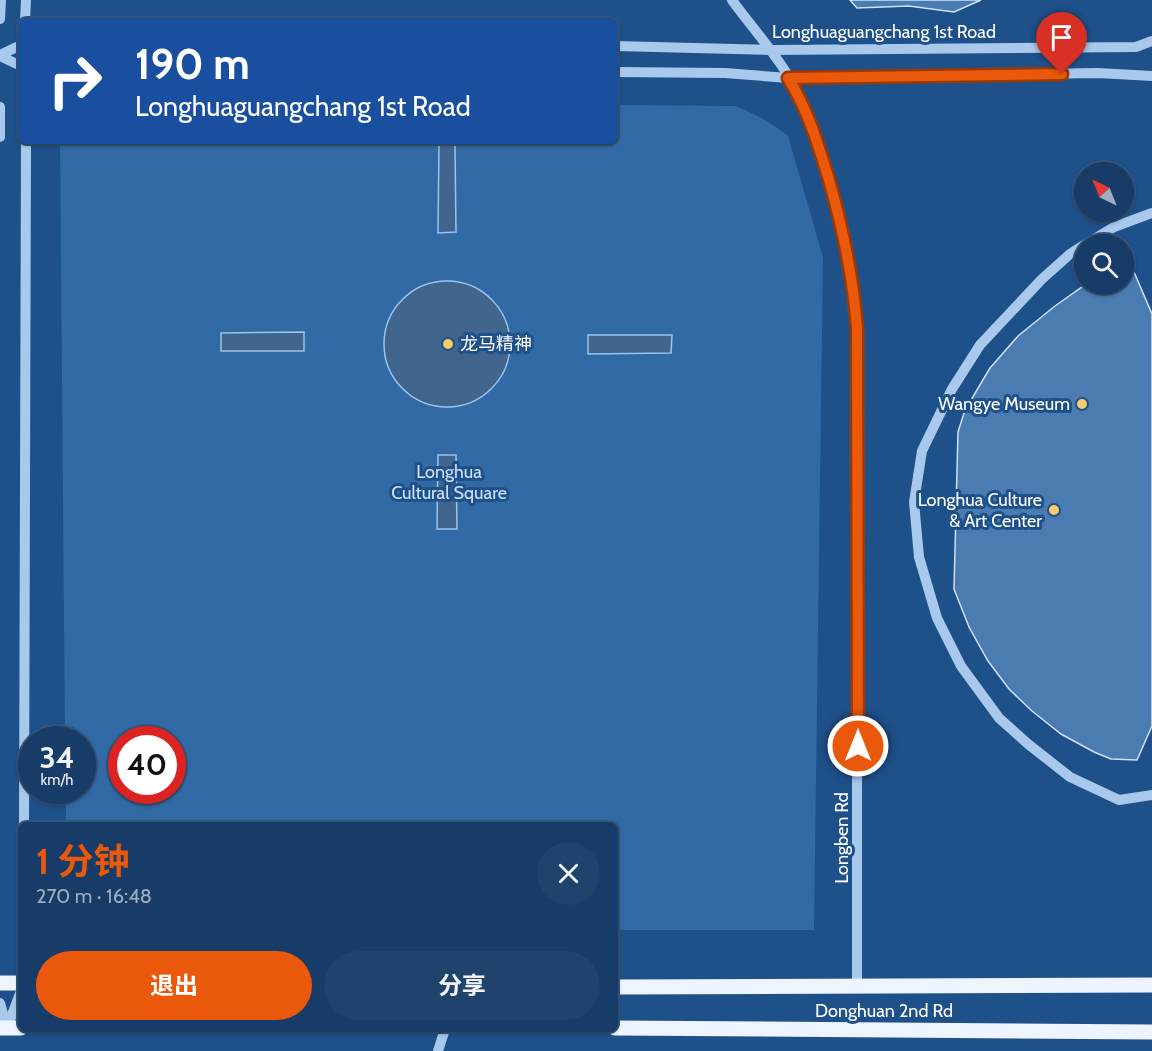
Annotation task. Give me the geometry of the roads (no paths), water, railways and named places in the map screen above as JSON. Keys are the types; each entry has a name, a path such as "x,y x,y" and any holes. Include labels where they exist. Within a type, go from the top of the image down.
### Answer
{"main road":[{"path":"0,983 18,983"},
{"name":"Donghuan 2nd Rd","path":"618,987 1152,985"},
{"name":"Donghuan 2nd Rd","path":"618,1029 1152,1032"}],"street":[{"path":"0,19 1,0"},
{"path":"26,0 26,18"},
{"name":"Longben Rd","path":"732,0 771,50 802,100 814,128 847,249 855,298 857,986"},
{"name":"Longhuaguangchang 1st Road","path":"618,46 771,50 1136,47 1152,41"},
{"path":"0,56 18,47"},
{"path":"0,56 18,65"},
{"path":"618,72 725,73 788,78 1098,73 1152,76"},
{"path":"0,107 0,137"},
{"path":"24,822 26,144"},
{"path":"1103,234 1114,227 1152,213"},
{"path":"1074,252 1042,279 980,345 952,389 922,451 914,502 919,557 937,618 960,666 999,718 1070,777 1119,800 1152,795"},
{"path":"9,1028 18,1000"},
{"path":"0,1002 9,1028"},
{"path":"438,1051 444,1032"}],"place":[{"name":"龙马精神","path":"448,344"},
{"name":"Wangye Museum","path":"1082,404"},
{"name":"Longhua Culture & Art Center","path":"1054,510"}],"park label":[{"name":"Longhua Cultural Square","path":"449,482"}]}
